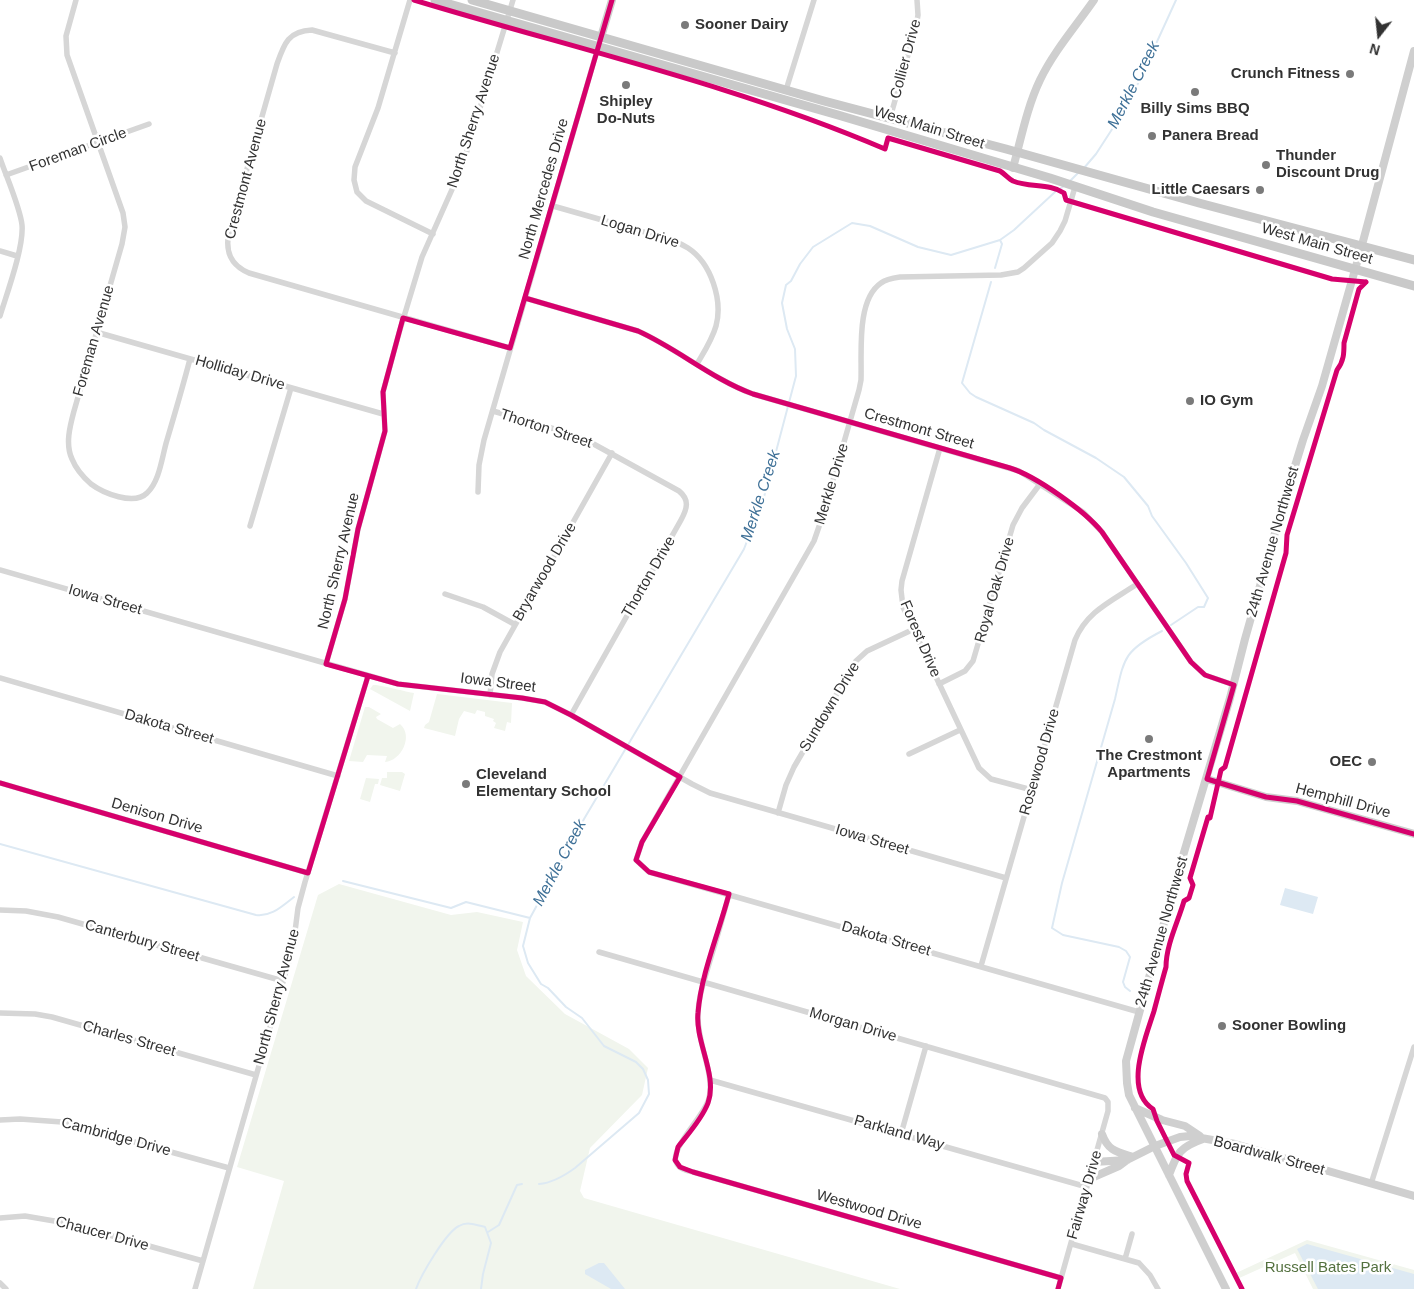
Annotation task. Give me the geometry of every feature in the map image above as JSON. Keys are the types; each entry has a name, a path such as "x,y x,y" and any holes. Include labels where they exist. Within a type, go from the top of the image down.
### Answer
{"main road":[{"name":"West Main Street","path":"435,0 1050,178 1153,212 1414,286"},
{"name":"West Main Street","path":"472,0 786,90 1414,260"},
{"path":"601,36 612,0"},
{"path":"1013,168 1024,126 1040,80 1055,55 1094,0"},
{"name":"24th Avenue Northwest","path":"1226,1289 1135,1108 1127,1084 1126,1061 1288,489 1322,386 1362,246 1414,51"},
{"name":"Hemphill Drive","path":"1207,779 1266,797 1293,800 1414,834"},
{"path":"1135,1108 1162,1120 1185,1126 1203,1138"},
{"path":"1102,1134 1105,1143 1111,1149 1130,1159"},
{"name":"Boardwalk Street","path":"1088,1183 1154,1146 1184,1136 1235,1144 1414,1196"},
{"path":"1169,1175 1181,1150 1203,1138"},
{"path":"1094,1162 1130,1159"}],"street":[{"name":"Foreman Avenue","path":"76,0 65,42 67,56 123,213 125,227 122,244 70,426 69,444 72,459 80,473 95,487 135,499 146,495 153,486 190,359"},
{"path":"410,0 375,119 353,174 355,186 361,197 372,205 433,234"},
{"name":"North Sherry Avenue","path":"326,664 345,599 358,529 385,431 383,392 403,318 417,270 462,167 513,0"},
{"path":"786,90 814,0"},
{"name":"Collier Drive","path":"890,118 916,27 918,15 917,0"},
{"name":"Crestmont Avenue","path":"395,53 312,30 300,32 287,41 277,64 227,241 229,254 234,264 249,273 510,348"},
{"name":"North Mercedes Drive","path":"478,492 480,456 601,36"},
{"name":"Foreman Circle","path":"6,175 149,124"},
{"path":"0,158 22,225 17,256 0,316"},
{"name":"Merkle Drive","path":"636,860 642,842 814,541 861,380 864,314 874,289 885,280 900,277 1018,272 1052,243 1060,231 1066,221 1074,186"},
{"name":"Logan Drive","path":"553,206 667,239 688,247 699,257 708,271 715,288 718,318 711,339 697,364"},
{"path":"0,251 17,256"},
{"name":"Crestmont Street","path":"525,298 638,331 733,386 753,394 1019,470 1089,518 1102,532 1191,662 1212,679 1234,685"},
{"name":"Holliday Drive","path":"96,332 383,414"},
{"path":"250,526 291,388"},
{"name":"Thorton Street","path":"493,411 568,433 590,442 626,462"},
{"name":"Forest Drive","path":"940,448 900,590 903,607 979,768 986,776 1032,790"},
{"name":"Bryarwood Drive","path":"490,695 490,682 495,663 514,624 612,453"},
{"name":"Thorton Drive","path":"570,715 687,507 685,497 679,491 626,462"},
{"name":"Royal Oak Drive","path":"939,684 965,671 973,661 1013,526 1022,508 1040,484"},
{"name":"Iowa Street","path":"0,570 368,676 409,686 536,700 550,704 710,793 1006,878"},
{"name":"Rosewood Drive","path":"981,966 1079,631 1090,616 1137,584"},
{"path":"445,594 483,607 514,624"},
{"name":"Sundown Drive","path":"778,813 786,785 794,767 845,676 856,661 867,652 914,630"},
{"name":"North Sherry Avenue","path":"195,1289 293,947 300,901 368,676"},
{"name":"Dakota Street","path":"0,678 338,776"},
{"path":"908,754 960,730"},
{"name":"Denison Drive","path":"0,783 308,873"},
{"name":"Dakota Street","path":"636,860 649,872 1139,1012"},
{"path":"710,1080 702,1050 698,1024 700,994 729,894"},
{"name":"Canterbury Street","path":"0,910 26,911 58,917 283,981"},
{"name":"Morgan Drive","path":"599,952 1097,1095 1107,1100"},
{"name":"Charles Street","path":"0,1013 35,1014 52,1018 256,1075"},
{"path":"901,1134 926,1046"},
{"path":"1371,1184 1414,1047"},
{"name":"Parkland Way","path":"710,1080 901,1134 1088,1183"},
{"name":"Westwood Drive","path":"710,1080 711,1092 707,1106 678,1147 675,1160 680,1167 1061,1278"},
{"name":"Fairway Drive","path":"1058,1289 1102,1134 1109,1106 1107,1100"},
{"name":"Cambridge Drive","path":"0,1120 20,1119 62,1122 229,1168"},
{"name":"Chaucer Drive","path":"0,1218 10,1216 32,1217 66,1223 203,1261"},
{"path":"1125,1259 1132,1234"},
{"path":"1072,1244 1139,1263 1150,1275 1158,1289"},
{"path":"0,1283 6,1289"}],"green space":[{"path":"373,685 414,693 410,711 370,689"},
{"path":"437,694 512,703 511,723 507,722 505,731 494,728 496,723 493,721 494,719 485,716 485,712 477,710 475,714 464,711 459,719 455,736 424,728 429,722"},
{"path":"365,707 369,707 381,714 376,717 377,719 393,728 400,724 404,729 406,741 404,747 391,761 385,762 387,756 367,755 363,762 349,761"},
{"path":"387,772 402,772 405,774 400,791 380,785 382,778 387,778"},
{"path":"366,778 379,779 378,784 375,784 370,802 360,799"},
{"path":"339,884 451,915 477,912 523,922 517,950 526,976 565,1014 629,1049 648,1068 642,1095 590,1148 580,1191 584,1198 900,1289 253,1289 284,1181 237,1167 318,895"},
{"name":"Russell Bates Park","path":"1307,1240 1414,1270 1414,1289 1313,1289 1295,1253 1237,1279 1234,1274"}],"shaded area":[{"path":"1285,888 1318,897 1313,914 1280,905"},
{"name":"Russell Bates Park","path":"1307,1244 1414,1274 1414,1289 1318,1289 1297,1249"},
{"path":"599,1263 604,1263 625,1289 611,1289 585,1274 585,1270"}],"waterway":[{"name":"Merkle Creek","path":"1084,168 1096,154 1129,103 1176,0"},
{"name":"Merkle Creek","path":"1070,181 1079,172"},
{"name":"Merkle Creek","path":"539,1184 558,1179 575,1168 639,1113 649,1094 648,1080 643,1069 636,1062 604,1046 582,1018 566,1007 548,988 541,984 528,963 523,946 530,918 584,819 744,549 764,497 796,376 795,349 787,329 782,303 786,285 791,281 800,264 813,247 852,223 870,226 918,247 951,255 1000,240 1064,186"},
{"path":"995,268 1002,244 1000,240"},
{"path":"991,282 962,383 976,397 1034,423 1096,458 1124,477 1148,506 1152,516 1186,563 1208,598 1204,607 1198,607 1171,625"},
{"path":"1130,991 1123,982 1130,957 1126,951 1119,947 1063,935 1052,928 1062,883 1124,665 1127,658 1139,644 1162,631"},
{"path":"0,844 256,915 272,912 294,897"},
{"path":"343,881 451,908 466,902 530,918"},
{"name":"Merkle Creek","path":"488,1232 499,1225 517,1185 522,1184"},
{"name":"Merkle Creek","path":"416,1289 428,1264 448,1236 459,1226 469,1224 485,1227 491,1243 481,1289"}],"cycle path":[{"path":"414,0 711,86 770,105 885,149 888,138 1000,171 1011,180 1019,183 1058,190 1064,193 1066,200 1332,279 1366,282"},
{"path":"612,0 510,348 403,318 383,392 385,431 358,529 345,599 326,664 398,684 545,702 680,777 642,842 636,860 649,872 729,894 706,968 698,1013 698,1024 710,1081 710,1092 708,1103 702,1115 678,1147 675,1160 680,1167 1061,1278 1058,1289"},
{"path":"1242,1289 1187,1181 1186,1174 1189,1163 1174,1155 1153,1109 1144,1100 1139,1089 1139,1063 1166,967 1170,942 1184,901 1189,898 1193,885 1190,878 1208,817 1210,818 1221,770 1225,767 1286,553 1287,535 1337,370 1344,354 1344,343 1359,289 1366,282"},
{"path":"525,298 638,331 723,380 753,394 1010,468 1033,478 1084,514 1102,532 1191,662 1205,675 1234,685 1207,779 1266,797 1297,801 1414,834"},
{"path":"0,783 308,873 368,676"}],"place":[{"name":"Sooner Dairy","path":"685,25"},
{"name":"Crunch Fitness","path":"1350,74"},
{"name":"Shipley Do-Nuts","path":"626,85"},
{"name":"Billy Sims BBQ","path":"1195,92"},
{"name":"Panera Bread","path":"1152,136"},
{"name":"Thunder Discount Drug","path":"1266,165"},
{"name":"Little Caesars","path":"1260,190"},
{"name":"IO Gym","path":"1190,401"},
{"name":"The Crestmont Apartments","path":"1149,739"},
{"name":"OEC","path":"1372,762"},
{"name":"Cleveland Elementary School","path":"466,784"},
{"name":"Sooner Bowling","path":"1222,1026"}]}
